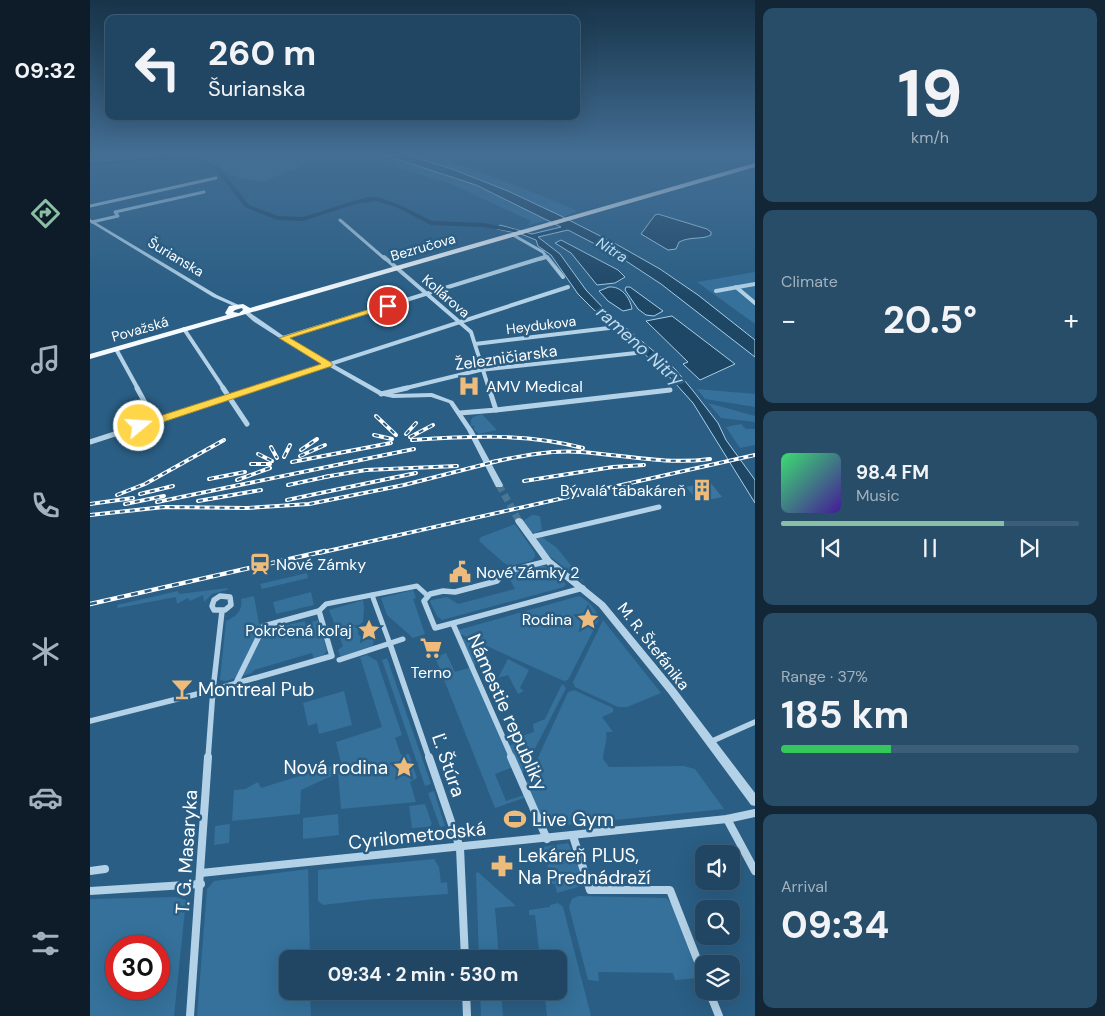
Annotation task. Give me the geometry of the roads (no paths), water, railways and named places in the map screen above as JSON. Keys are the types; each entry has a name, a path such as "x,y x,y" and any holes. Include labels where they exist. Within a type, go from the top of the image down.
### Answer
{"main road":[{"name":"Bezručova","path":"238,311 273,303 624,201"},
{"name":"Považská","path":"91,356 238,311"}],"street":[{"path":"90,206 111,201"},
{"path":"91,221 118,216 115,212 162,201"},
{"name":"Kollárova","path":"340,220 471,332 496,410"},
{"name":"Šurianska","path":"91,221 238,311"},
{"path":"513,234 538,248 548,257 562,277"},
{"path":"283,338 548,257"},
{"path":"716,291 755,284"},
{"path":"90,442 568,287"},
{"path":"736,287 755,303"},
{"path":"238,311 381,394 390,396 426,394 439,396 451,402 473,435 499,485"},
{"name":"Heydukova","path":"475,344 609,328"},
{"path":"184,329 247,424"},
{"path":"116,349 155,421"},
{"name":"Železničiarska","path":"381,394 484,370 636,353"},
{"path":"460,414 670,390"},
{"path":"531,537 557,528 659,507"},
{"name":"M. R. Štefánika","path":"519,521 548,561 602,605 672,691 755,801"},
{"path":"236,683 264,626 319,611 326,604 417,586 428,596 443,591 455,592 497,581 504,572 548,561"},
{"name":"Námestie republiky","path":"428,596 424,600 435,628 583,588"},
{"path":"372,595 390,644"},
{"name":"T. G. Masaryka","path":"190,1016 202,873 213,690 222,611"},
{"path":"90,721 213,690 332,656 319,611"},
{"name":"Námestie republiky","path":"453,624 547,839"},
{"path":"340,660 403,639"},
{"name":"Ľ. Štúra","path":"390,644 460,848 465,950"},
{"path":"710,743 755,722"},
{"name":"Cyrilometodská","path":"202,873 547,839 727,819 755,813"},
{"path":"727,819 755,872"},
{"path":"574,836 590,890 670,890 695,955"},
{"path":"90,870 105,869"},
{"path":"90,891 201,884"},
{"path":"466,1000 467,1016"},
{"path":"713,1000 719,1016"}],"water":[{"name":"Nitra","path":"509,201 530,201 616,244 660,269 698,295 755,340 755,357 661,284 620,257 568,230 538,237 560,254 586,290 607,312 675,369 694,392 718,423 726,440 755,480 755,503 693,403 666,373 578,294 551,255 538,246 536,240 521,234 497,229 500,225 532,234 561,227"},
{"path":"658,214 707,229 711,232 711,235 683,240 679,242 676,249 668,250 641,234 655,215"},
{"path":"561,240 618,270 625,277 615,283 597,285 571,253 555,243"},
{"path":"609,287 621,290 629,300 632,309 623,311 608,301 599,291"},
{"path":"626,287 630,287 663,311 654,316 646,315 638,309 625,290"},
{"path":"672,316 735,364 700,380 683,364 688,362 646,321"}],"waterway":[{"name":"rameno Nitry","path":"243,201 247,206 277,218 303,219 359,201"},
{"name":"rameno Nitry","path":"384,201 398,206 431,223 484,225 514,230"}],"tunnel":[{"path":"499,485 519,521"}],"railway":[{"path":"376,416 396,435"},
{"path":"406,434 416,423"},
{"path":"410,437 433,425"},
{"path":"374,435 392,439"},
{"path":"412,440 498,437 540,440 583,448"},
{"path":"301,450 317,439"},
{"path":"117,495 145,484 224,440"},
{"path":"292,462 391,443"},
{"path":"284,457 290,445"},
{"path":"300,456 325,445"},
{"path":"271,447 277,458"},
{"path":"157,502 414,449"},
{"path":"492,462 558,452 596,453 677,461 710,459"},
{"path":"258,454 272,461"},
{"path":"319,553 755,455"},
{"path":"90,515 164,507 247,508 309,504 404,485 498,461"},
{"path":"251,464 270,464"},
{"path":"524,481 613,467 644,465"},
{"path":"330,476 366,470 457,466"},
{"path":"237,480 270,468"},
{"path":"209,479 245,472"},
{"path":"287,500 416,473"},
{"path":"288,485 330,476"},
{"path":"324,477 330,476"},
{"path":"140,494 173,486"},
{"path":"198,501 261,490"},
{"path":"125,504 164,496"},
{"path":"90,504 133,498"},
{"path":"90,604 325,551"}],"place":[{"name":"AMV Medical","path":"469,386"},
{"name":"Bývalá tabakáreň","path":"702,490"},
{"name":"Nové Zámky","path":"260,564"},
{"name":"Nové Zámky 2","path":"460,572"},
{"name":"Rodina","path":"588,619"},
{"name":"Pokrčená koľaj","path":"369,630"},
{"name":"Terno","path":"431,648"},
{"name":"Montreal Pub","path":"182,689"},
{"name":"Nová rodina","path":"404,767"},
{"name":"Live Gym","path":"515,819"},
{"name":"Lekáreň PLUS, Na Prednádraží","path":"502,866"}]}
